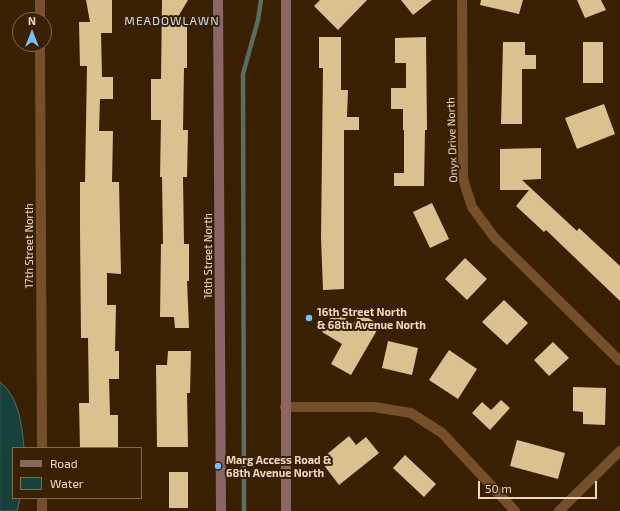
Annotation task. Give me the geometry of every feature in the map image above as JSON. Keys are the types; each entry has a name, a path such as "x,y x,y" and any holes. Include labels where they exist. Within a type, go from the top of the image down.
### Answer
{"street":[{"path":"40,0 40,12"},
{"name":"16th Street North","path":"218,0 221,511"},
{"path":"286,0 286,511"},
{"name":"Onyx Drive North","path":"462,0 464,179 472,208 494,237 620,361"},
{"name":"17th Street North","path":"40,52 42,447"},
{"path":"285,407 374,407 411,413 442,432 515,511"},
{"path":"559,511 620,451"},
{"path":"42,499 42,511"}],"water":[{"path":"0,382 11,395 15,403 21,421 24,447 12,447 12,499 20,499 17,511 0,511"}],"building":[{"path":"86,0 112,0 112,33 101,33 102,77 113,77 113,99 100,99 99,131 113,131 112,182 119,182 121,274 107,273 107,305 116,305 115,351 119,351 119,379 109,379 110,415 118,415 118,447 80,447 79,403 89,403 88,338 81,338 80,231 80,182 85,182 87,66 80,66 79,22 90,22"},
{"path":"162,0 188,0 175,22 187,22 187,68 184,68 183,130 188,130 187,177 183,177 184,244 189,244 189,281 187,281 189,328 175,328 174,317 160,317 161,244 163,244 162,177 160,177 161,120 151,120 151,79 161,79"},
{"path":"320,0 367,0 338,30 314,6"},
{"path":"401,0 432,0 413,15"},
{"path":"481,0 523,0 519,14 480,5"},
{"path":"577,0 601,0 606,10 585,18"},
{"path":"319,37 341,37 341,90 348,90 347,117 359,117 359,130 344,130 344,289 323,290 321,238 323,68 319,68"},
{"path":"426,37 427,130 425,130 424,186 394,186 394,173 404,173 404,130 403,109 391,109 391,88 406,88 406,63 395,63 395,38"},
{"path":"503,42 525,42 525,55 536,55 536,69 522,69 522,124 501,124"},
{"path":"583,42 603,42 603,83 583,83"},
{"path":"604,104 615,134 577,149 565,118"},
{"path":"541,148 541,179 522,180 577,231 579,228 620,266 620,301 546,230 544,232 516,206 529,190 500,190 500,149"},
{"path":"432,203 449,239 430,248 413,212"},
{"path":"465,258 487,279 467,300 445,279"},
{"path":"504,300 528,323 507,345 482,322"},
{"path":"334,312 354,323 360,313 380,325 351,375 331,364 342,344 322,332"},
{"path":"388,341 418,348 412,375 382,368"},
{"path":"553,342 569,358 549,376 534,360"},
{"path":"449,350 477,369 458,399 429,380"},
{"path":"168,351 191,351 190,393 187,393 188,447 157,447 156,365 167,365"},
{"path":"573,387 606,388 605,425 583,424 583,412 573,411"},
{"path":"501,400 510,408 490,430 472,413 482,402 491,410"},
{"path":"349,436 356,445 366,437 379,453 339,485 320,460"},
{"path":"517,440 565,453 558,479 510,466"},
{"path":"405,455 436,484 424,497 393,468"},
{"path":"169,472 188,472 188,508 169,508"}],"waterway":[{"path":"244,511 243,74 258,20 261,0"}],"place":[{"name":"16th Street North & 68th Avenue North","path":"309,318"},
{"name":"Marg Access Road & 68th Avenue North","path":"218,466"}],"district":[{"name":"MEADOWLAWN","path":"172,21"}]}
